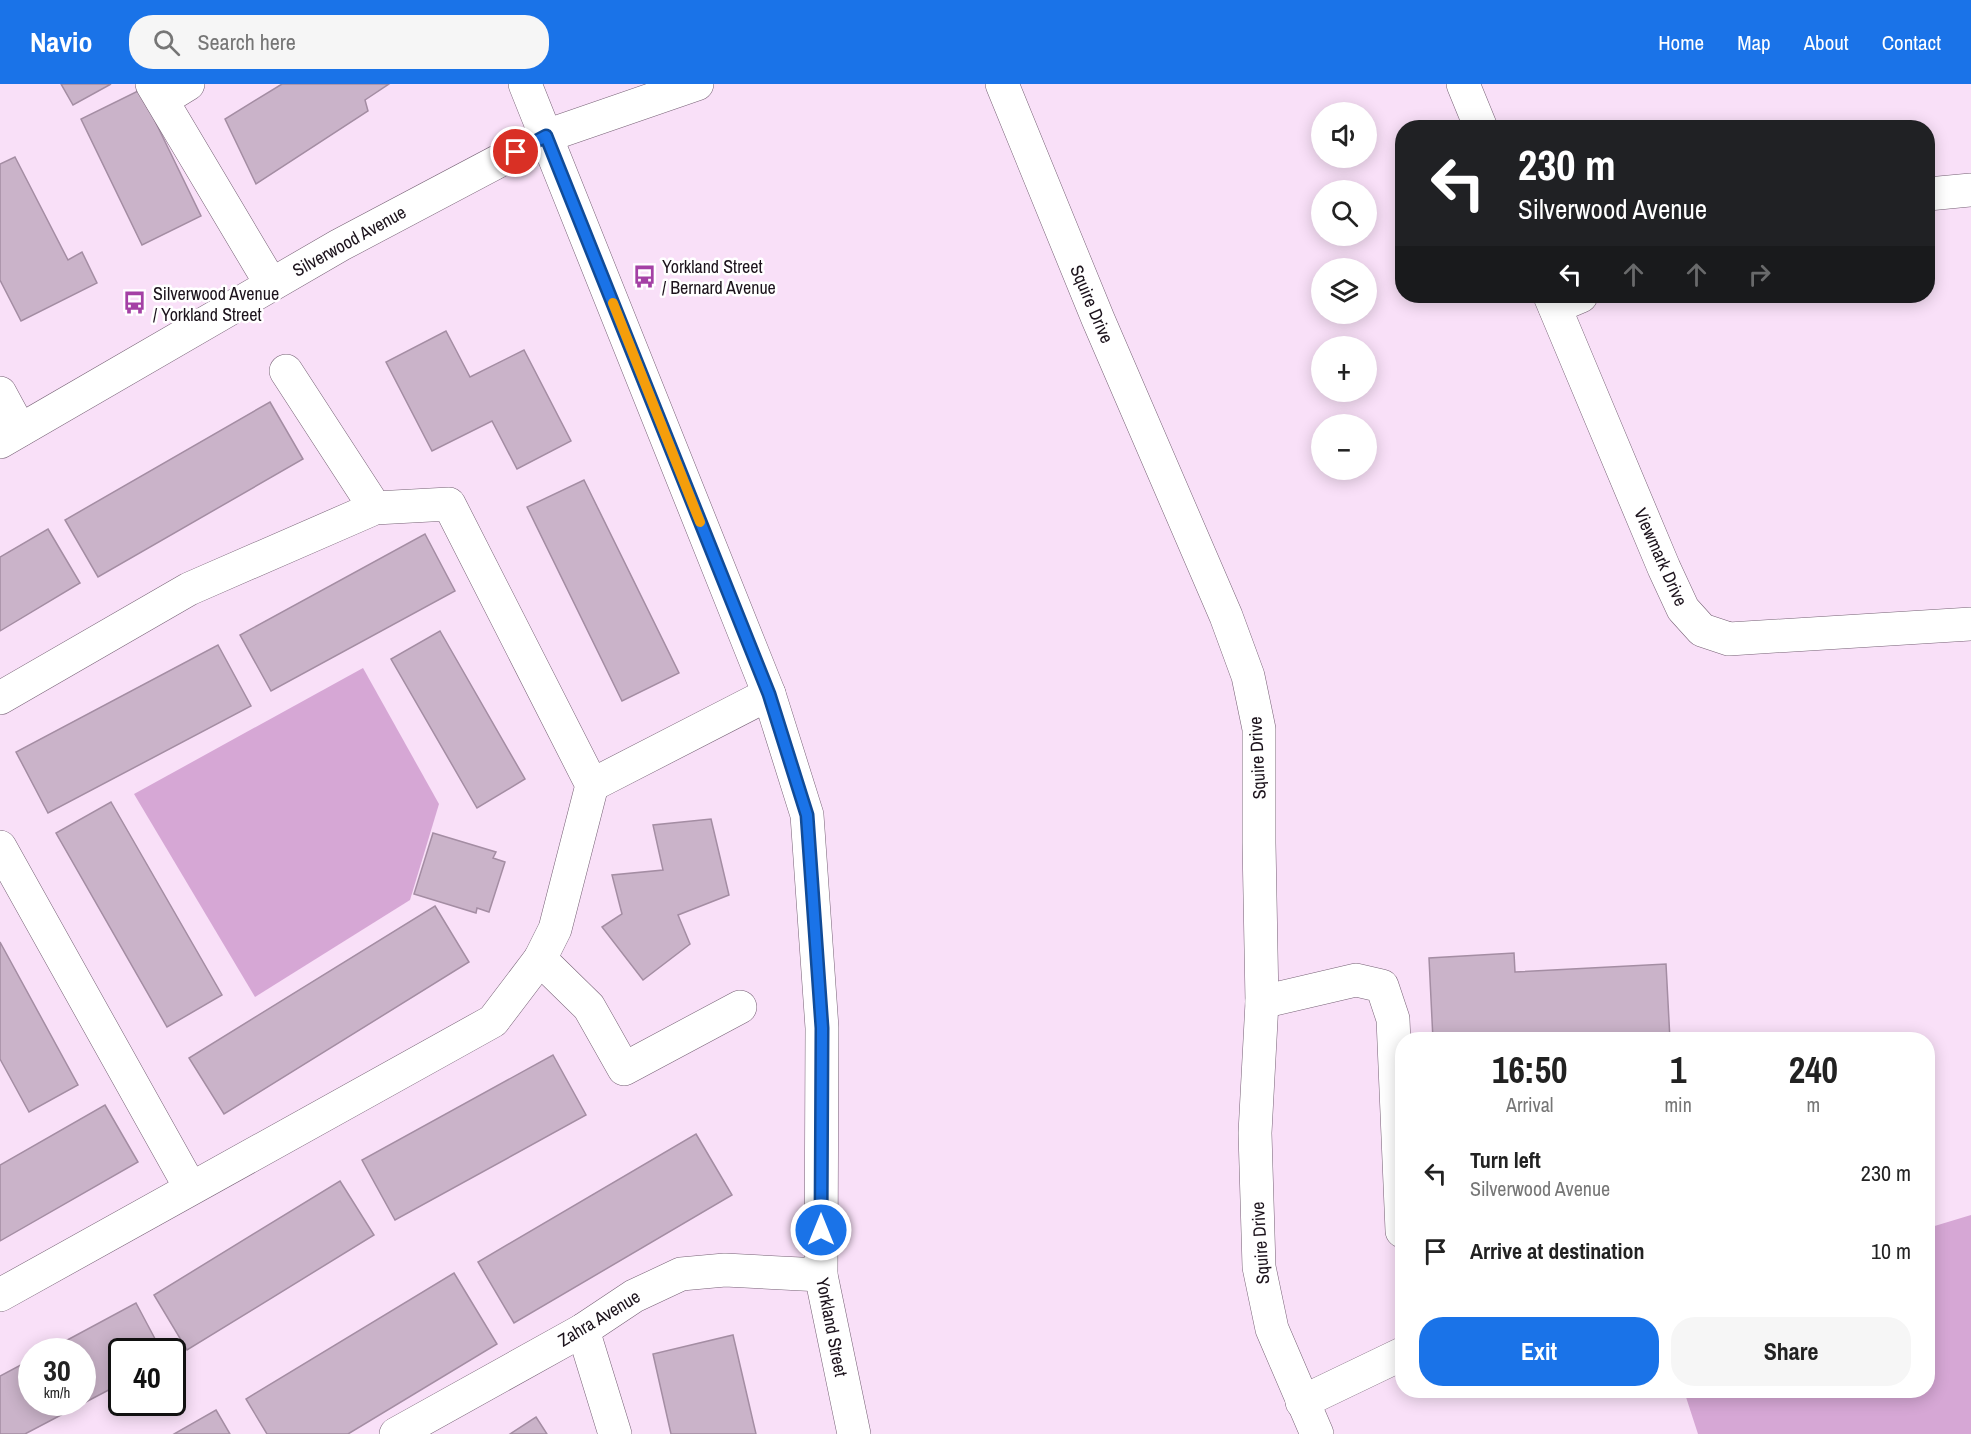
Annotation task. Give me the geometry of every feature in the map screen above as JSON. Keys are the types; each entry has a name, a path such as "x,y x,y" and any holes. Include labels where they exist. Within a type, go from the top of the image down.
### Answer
{"street":[{"name":"Yorkland Street","path":"525,84 769,694 807,815 822,1028 821,1275 854,1434"},
{"name":"Silverwood Avenue","path":"10,436 340,245 546,136 697,84"},
{"name":"Squire Drive","path":"1002,84 1103,330 1226,616 1248,676 1259,729 1262,1002 1255,1133 1258,1267 1272,1329 1317,1434"},
{"path":"1463,84 1478,120"},
{"path":"167,90 271,284"},
{"path":"1935,193 1971,190"},
{"name":"Viewmark Drive","path":"1564,303 1683,609 1702,630 1729,639 1971,624"},
{"path":"286,371 375,508"},
{"path":"0,393 10,436"},
{"path":"0,698 189,589 375,508 448,504 592,785 555,928 540,959 493,1021 190,1187 0,1295"},
{"path":"592,785 769,694"},
{"path":"0,847 190,1187"},
{"path":"540,959 589,1007 624,1069 740,1007"},
{"path":"1262,1002 1356,980 1382,986 1393,1019 1395,1066"},
{"name":"Zahra Avenue","path":"396,1434 583,1330 634,1296 681,1274 725,1270 821,1275"},
{"path":"583,1330 615,1434"},
{"path":"1302,1402 1395,1357"}],"shaded area":[{"path":"363,668 439,804 410,900 255,997 134,794"},
{"path":"1971,1215 1971,1434 1698,1434 1686,1398 1935,1398 1935,1226"}],"building":[{"path":"61,84 111,84 73,105"},
{"path":"282,84 389,84 365,100 368,111 256,184 225,119"},
{"path":"140,90 201,216 142,245 81,119"},
{"path":"15,157 68,260 82,252 97,283 21,321 0,280 0,164"},
{"path":"446,331 470,377 524,350 571,441 517,469 492,421 432,451 386,362"},
{"path":"270,402 303,459 98,577 65,520"},
{"path":"584,480 679,673 622,701 527,507"},
{"path":"48,529 80,583 0,631 0,557"},
{"path":"425,534 455,591 271,691 240,635"},
{"path":"440,631 525,779 477,808 391,659"},
{"path":"218,645 251,706 48,813 16,752"},
{"path":"111,802 222,995 167,1027 56,833"},
{"path":"711,819 729,895 678,915 690,944 643,980 602,927 622,914 612,875 663,870 653,825"},
{"path":"433,833 496,852 493,858 505,862 489,912 477,908 476,913 414,894"},
{"path":"435,906 469,962 224,1114 189,1058"},
{"path":"0,942 78,1085 29,1112 0,1059"},
{"path":"1514,953 1515,972 1666,964 1670,1032 1433,1032 1429,958"},
{"path":"553,1055 586,1115 395,1220 362,1160"},
{"path":"105,1105 138,1162 0,1241 0,1165"},
{"path":"696,1134 732,1195 514,1323 478,1262"},
{"path":"340,1181 374,1235 187,1350 186,1338 180,1338 154,1295"},
{"path":"454,1273 497,1344 348,1434 267,1434 246,1399"},
{"path":"136,1303 155,1338 108,1338 108,1390 96,1397 96,1338 71,1338"},
{"path":"733,1335 756,1434 671,1434 653,1354"},
{"path":"18,1366 18,1416 59,1416 25,1434 0,1434 0,1376"},
{"path":"216,1410 230,1434 174,1434"},
{"path":"536,1417 547,1434 510,1434"}],"slow traffic":[{"path":"613,303 700,522"}],"place":[{"name":"Yorkland Street / Bernard Avenue","path":"644,276"},
{"name":"Silverwood Avenue / Yorkland Street","path":"135,303"}],"route":[{"path":"516,152 546,136 769,694 807,815 822,1028 821,1230"}]}
